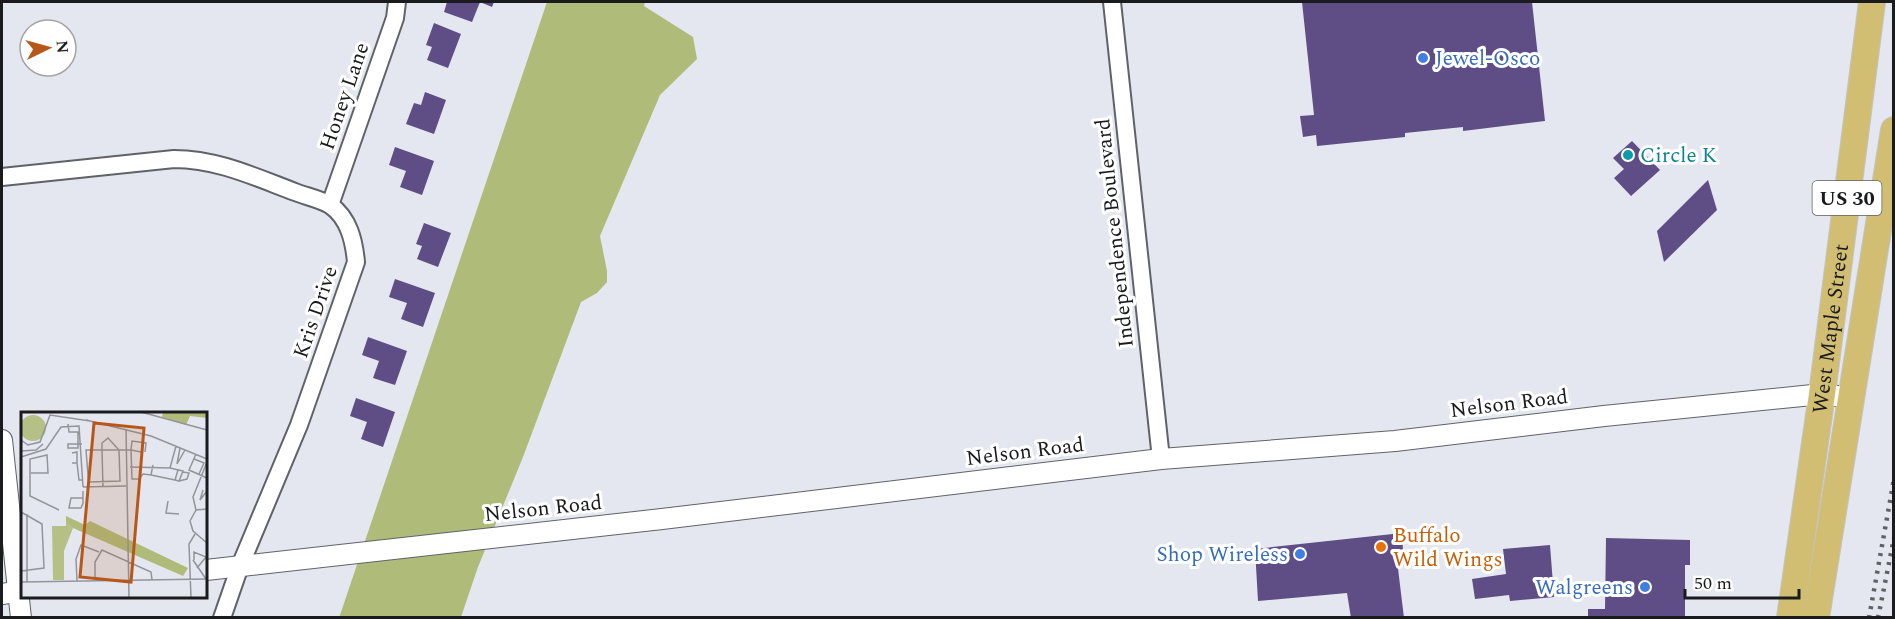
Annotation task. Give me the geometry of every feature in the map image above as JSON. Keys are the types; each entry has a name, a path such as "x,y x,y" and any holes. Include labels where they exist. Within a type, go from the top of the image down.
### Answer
{"main road":[{"name":"West Maple Street","path":"1790,618 1822,394 1872,2"},
{"name":"West Maple Street","path":"1816,618 1893,130"}],"street":[{"name":"Honey Lane","path":"330,205 395,18 397,2"},
{"name":"Independence Boulevard","path":"1112,2 1161,459"},
{"path":"2,177 174,159 196,159 218,163 330,205"},
{"name":"Kris Drive","path":"222,618 240,566 299,425 356,262 354,242 346,223 330,205"},
{"name":"Nelson Road","path":"207,570 674,518 1161,459 1395,441 1604,416 1822,394 1852,398"},
{"path":"2,440 14,592 21,618"}],"green space":[{"path":"547,2 645,2 644,6 693,37 697,59 660,95 600,236 607,282 597,293 581,302 523,457 478,567 461,617 339,618"}],"building":[{"path":"447,2 480,2 472,22 444,12"},
{"path":"480,2 494,2 492,7"},
{"name":"Jewel-Osco","path":"1302,2 1532,2 1545,121 1463,131 1463,127 1405,133 1405,137 1317,146 1316,135 1303,137 1300,116 1314,115"},
{"path":"434,23 461,34 448,68 427,60 432,47 426,45"},
{"path":"425,92 446,100 434,134 406,124 414,103 421,105"},
{"name":"Circle K","path":"1632,141 1660,170 1631,196 1614,178 1624,169 1613,158"},
{"path":"395,147 434,161 422,195 400,187 406,171 389,165"},
{"name":"Circle K","path":"1708,180 1717,210 1664,262 1657,231"},
{"path":"424,223 451,233 438,267 417,259 422,246 416,244"},
{"path":"395,279 435,293 423,327 401,319 407,303 389,297"},
{"path":"368,337 407,351 395,385 373,378 379,361 362,355"},
{"path":"356,398 395,412 383,447 361,439 367,422 350,416"},
{"path":"1402,533 1403,551 1396,552 1404,618 1351,618 1347,593 1258,601 1255,549"},
{"name":"Walgreens","path":"1606,538 1690,540 1690,565 1685,565 1685,618 1588,618 1588,609 1605,609"},
{"path":"1550,545 1554,597 1510,601 1509,595 1475,599 1472,579 1506,574 1503,549"}],"railway":[{"path":"1869,618 1894,479"},
{"path":"1878,618 1894,538"}],"place":[{"name":"Jewel-Osco","path":"1423,58"},
{"name":"Circle K","path":"1628,155"},
{"name":"Buffalo Wild Wings","path":"1381,547"},
{"name":"Shop Wireless","path":"1300,554"},
{"name":"Walgreens","path":"1645,587"}]}
